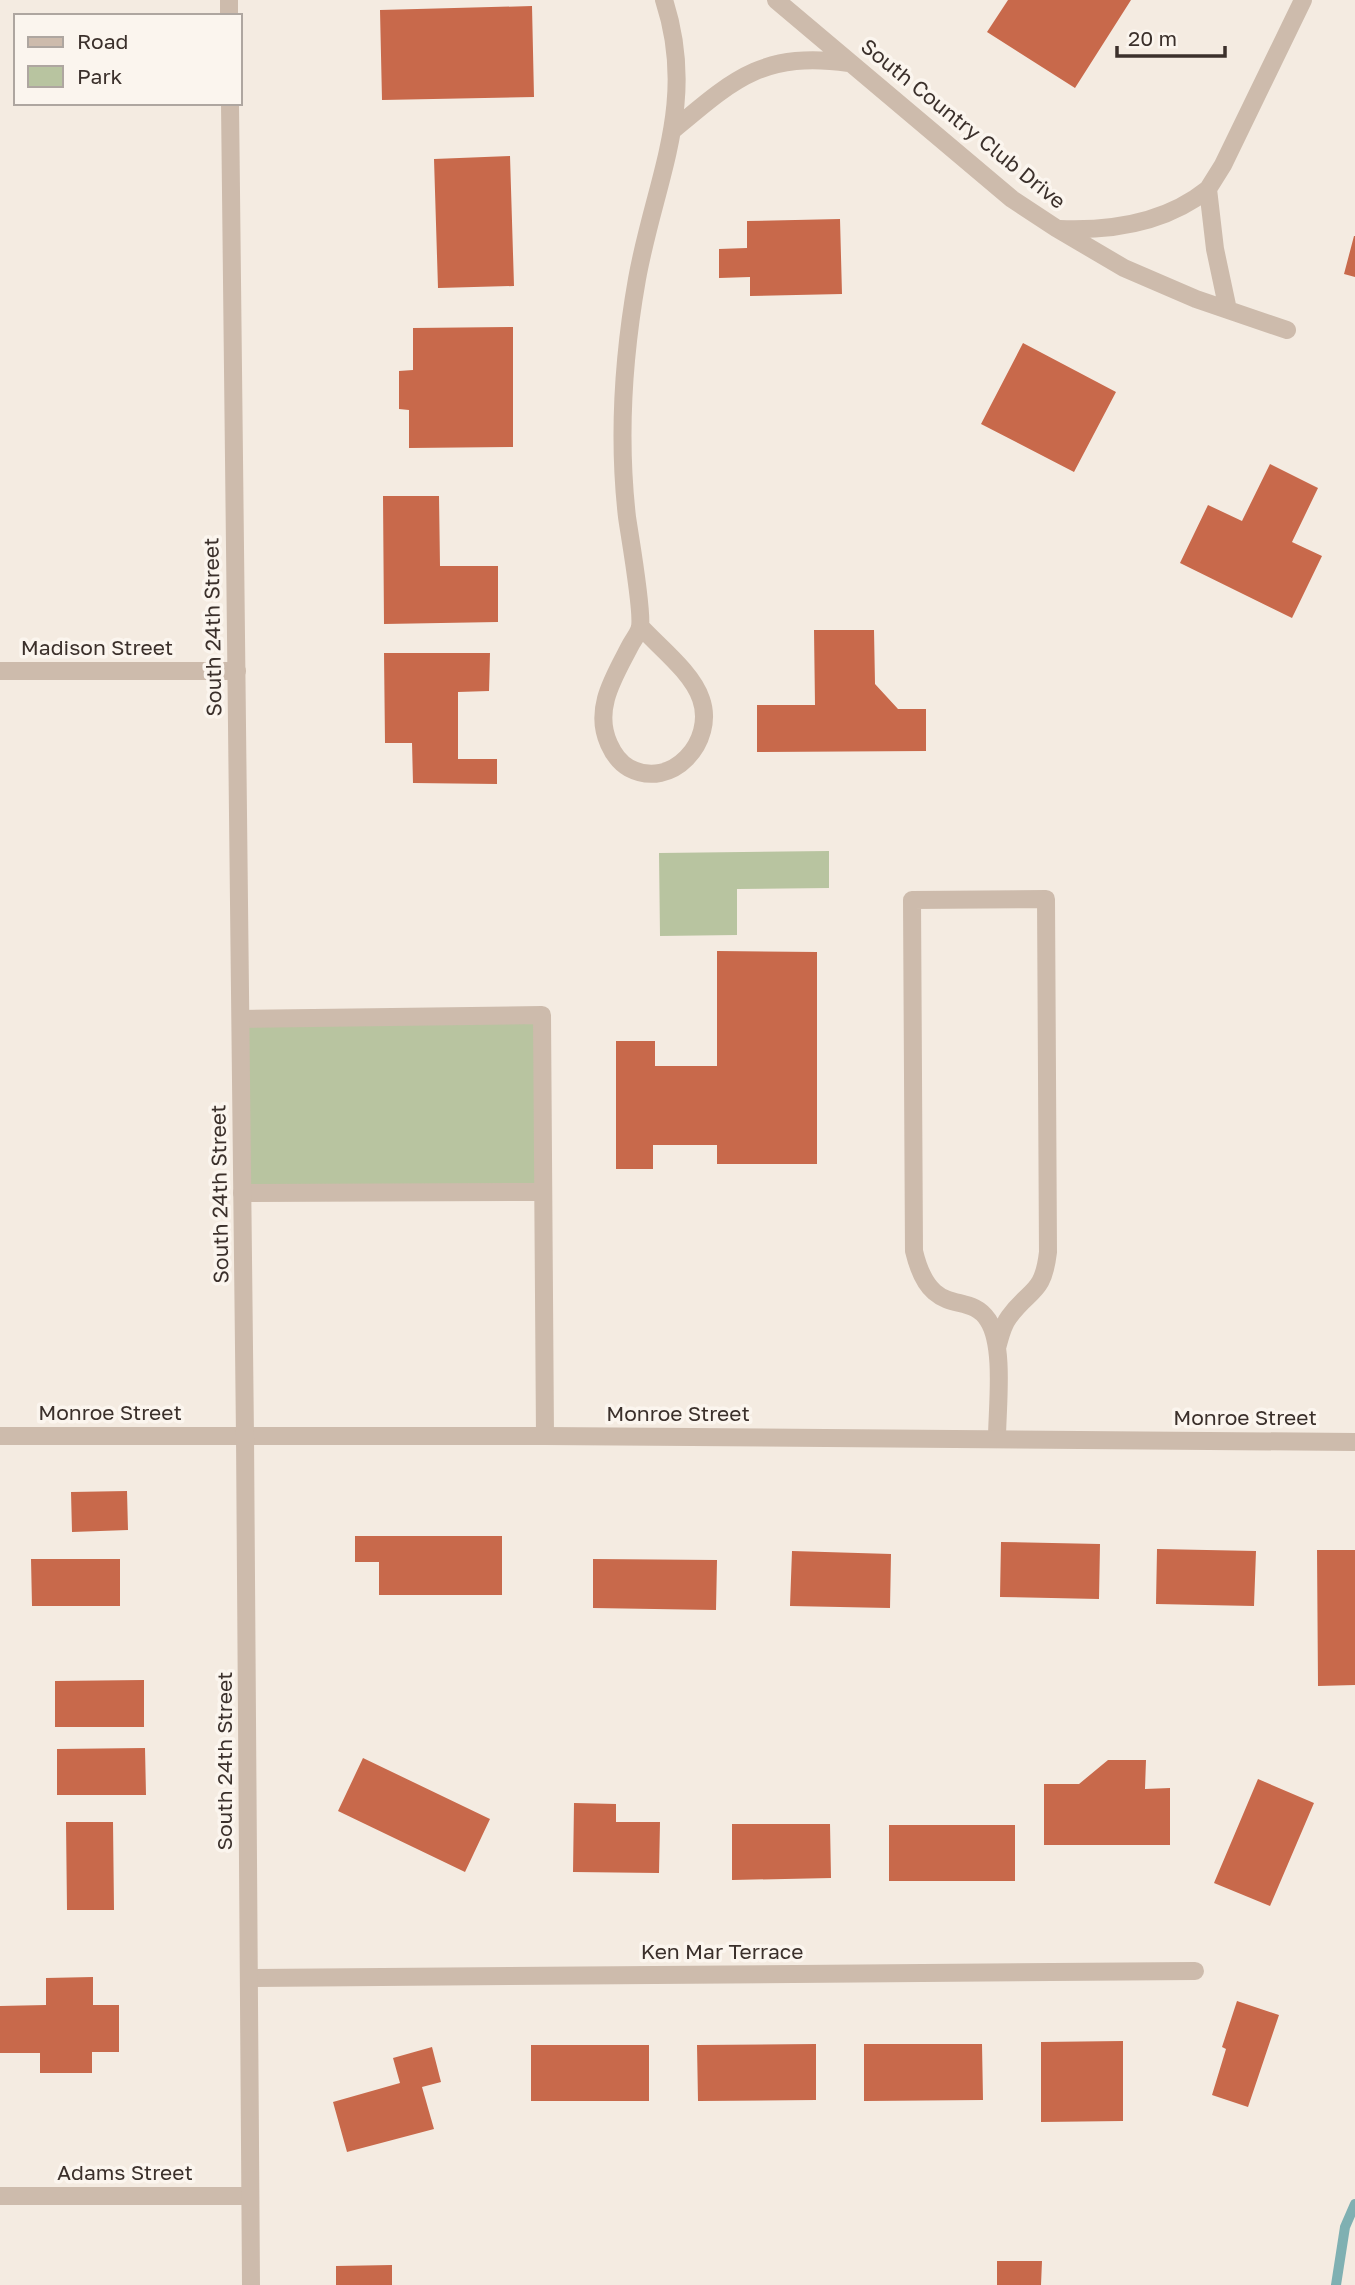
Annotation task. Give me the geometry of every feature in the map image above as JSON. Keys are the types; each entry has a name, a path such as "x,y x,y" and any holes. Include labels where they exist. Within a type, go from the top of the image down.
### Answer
{"street":[{"path":"640,626 689,680 702,700 704,727 697,748 679,766 656,773 630,769 613,753 603,731 603,706 611,682 640,626 622,477 621,426 629,330 637,277 672,131 679,71 678,52 664,0"},
{"name":"South Country Club Drive","path":"776,0 1013,199 1056,229 1125,268 1228,310 1287,330"},
{"path":"1056,229 1084,230 1140,223 1188,205 1208,188 1223,165 1303,0"},
{"path":"672,131 732,81 771,64 807,59 851,63"},
{"name":"South 24th Street","path":"230,105 241,1019 251,2285"},
{"path":"1208,188 1215,249 1228,310"},
{"name":"Madison Street","path":"0,671 237,671"},
{"path":"997,1348 1008,1317 1039,1287 1046,1273 1046,899 912,901 915,1251 928,1287 941,1298 986,1317 994,1331 997,1348 998,1439"},
{"path":"241,1019 542,1015 545,1436"},
{"path":"242,1193 543,1192"},
{"name":"Monroe Street","path":"0,1436 545,1436 1355,1442"},
{"name":"Ken Mar Terrace","path":"249,1978 1195,1971"},
{"name":"Adams Street","path":"0,2196 250,2196"}],"green space":[{"path":"829,851 829,888 737,889 737,935 660,936 659,853"},
{"path":"542,1015 543,1192 242,1193 241,1019"}],"building":[{"path":"1008,0 1131,0 1075,88 987,32"},
{"path":"532,6 534,97 382,100 380,10"},
{"path":"510,156 514,286 438,288 434,159"},
{"path":"840,219 842,294 750,296 750,277 719,278 719,249 747,248 747,221"},
{"path":"1355,236 1355,277 1344,274"},
{"path":"513,327 513,447 409,448 409,410 399,409 399,371 413,370 413,328"},
{"path":"1023,343 1116,392 1074,472 981,424"},
{"path":"1270,464 1318,488 1292,542 1322,556 1292,618 1180,563 1208,505 1242,521"},
{"path":"383,496 439,496 440,566 498,566 498,622 384,624"},
{"path":"814,630 874,630 875,684 898,709 926,709 926,751 757,752 757,705 815,705"},
{"path":"384,653 490,653 489,691 458,692 458,759 497,759 497,784 413,783 412,743 385,743"},
{"path":"717,951 817,952 817,1164 717,1164 717,1145 653,1145 653,1169 616,1169 616,1041 655,1041 655,1066 717,1066"},
{"path":"127,1491 128,1530 72,1532 71,1492"},
{"path":"355,1536 502,1536 502,1595 379,1595 379,1562 355,1562"},
{"path":"1001,1542 1100,1544 1099,1599 1000,1597"},
{"path":"1157,1549 1256,1551 1254,1606 1156,1604"},
{"path":"1317,1550 1355,1550 1355,1685 1318,1686"},
{"path":"792,1551 891,1554 890,1608 790,1606"},
{"path":"31,1559 120,1559 120,1606 32,1606"},
{"path":"593,1559 717,1560 716,1610 593,1608"},
{"path":"144,1680 144,1727 55,1727 55,1681"},
{"path":"145,1748 146,1795 57,1795 57,1749"},
{"path":"363,1758 490,1819 465,1872 338,1811"},
{"path":"1108,1760 1146,1760 1145,1789 1170,1788 1170,1845 1044,1845 1044,1784 1079,1784"},
{"path":"1258,1779 1314,1803 1270,1906 1214,1883"},
{"path":"574,1803 616,1804 616,1822 660,1822 659,1873 573,1872"},
{"path":"66,1822 113,1822 114,1910 67,1910"},
{"path":"732,1824 830,1824 831,1878 732,1880"},
{"path":"889,1825 1015,1825 1015,1881 889,1881"},
{"path":"93,1977 93,2005 119,2005 119,2052 92,2052 92,2073 40,2073 40,2053 0,2053 0,2006 46,2005 46,1978"},
{"path":"1237,2001 1279,2015 1248,2107 1212,2095 1226,2049 1222,2047"},
{"path":"1123,2041 1123,2121 1041,2122 1041,2042"},
{"path":"816,2044 816,2100 698,2101 697,2045"},
{"path":"864,2044 982,2044 983,2100 864,2101"},
{"path":"531,2045 649,2045 649,2101 531,2101"},
{"path":"432,2047 441,2082 422,2087 434,2129 347,2152 333,2102 400,2083 393,2058"},
{"path":"997,2261 1042,2261 1041,2285 997,2285"},
{"path":"392,2265 392,2285 336,2285 336,2266"}],"waterway":[{"path":"1336,2285 1345,2227 1355,2204"}]}
